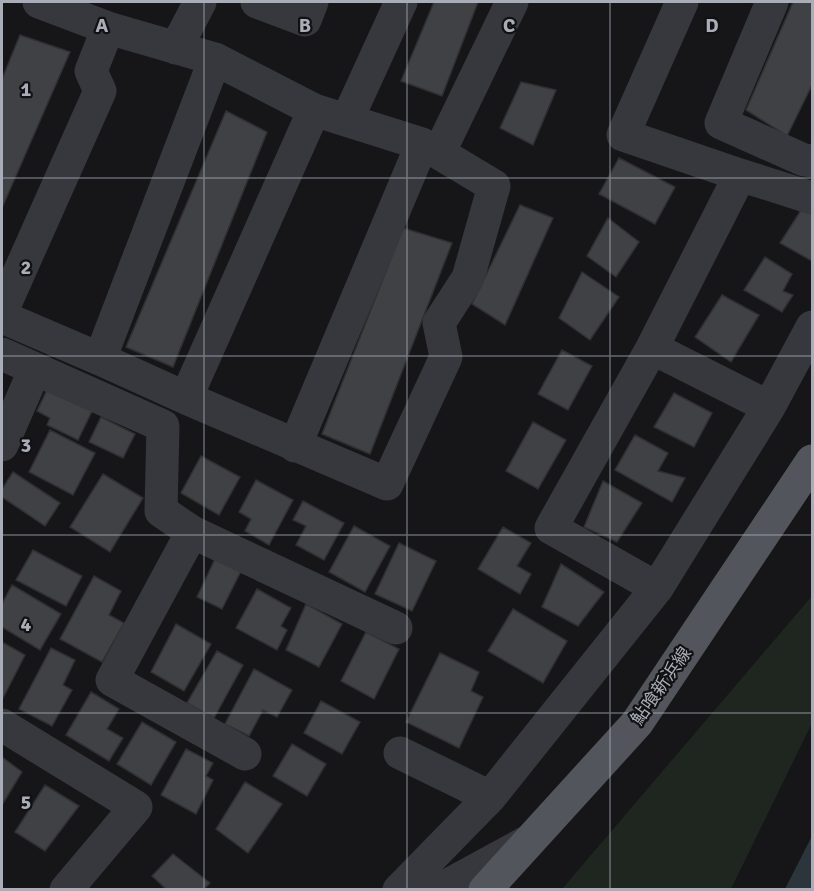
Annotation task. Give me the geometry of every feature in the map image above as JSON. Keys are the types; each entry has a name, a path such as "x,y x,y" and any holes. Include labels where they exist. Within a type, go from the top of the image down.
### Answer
{"main road":[{"name":"鮎喰新浜線","path":"485,890 638,723 813,461"}],"street":[{"path":"2,317 387,484 446,357 439,323 468,278 494,186 431,148 315,110 215,59 176,48 105,18 39,2"},
{"path":"176,48 200,2"},
{"path":"257,2 305,20 312,2"},
{"path":"347,120 401,2"},
{"path":"295,446 431,148 512,2"},
{"path":"682,2 623,135 813,198"},
{"path":"772,2 721,123 804,160 813,160"},
{"path":"2,311 100,91 91,71 105,18"},
{"path":"100,359 215,59"},
{"path":"186,398 315,110"},
{"path":"657,588 551,528 652,348 740,175"},
{"path":"399,890 490,797 657,588 769,407 813,327"},
{"path":"652,348 769,407"},
{"path":"2,354 163,426 161,512 192,532 396,628"},
{"path":"2,445 35,369"},
{"path":"192,532 112,680 245,754"},
{"path":"2,725 136,807 66,890"},
{"path":"400,753 490,797"},
{"path":"439,890 530,840"}],"shaded area":[{"path":"812,596 812,723 731,889 562,889"},
{"path":"812,836 812,889 785,889"}],"building":[{"path":"434,2 478,2 442,96 401,81"},
{"path":"793,2 812,2 812,85 787,136 746,110"},
{"path":"20,35 70,52 2,208 2,79"},
{"path":"521,82 556,90 533,145 500,128"},
{"path":"226,111 267,132 173,367 126,347"},
{"path":"619,158 675,187 655,224 599,194"},
{"path":"805,204 812,208 812,261 780,243"},
{"path":"520,205 553,218 505,325 472,304"},
{"path":"608,218 639,242 616,277 587,256"},
{"path":"403,228 452,243 370,454 322,434"},
{"path":"765,257 792,274 783,291 793,295 782,312 744,290"},
{"path":"582,272 619,297 590,340 559,318"},
{"path":"722,295 759,315 731,362 695,337"},
{"path":"562,350 592,366 568,410 538,394"},
{"path":"48,388 93,409 78,440 47,425 50,418 37,411"},
{"path":"674,393 712,413 694,447 654,427"},
{"path":"101,417 135,434 123,458 89,442"},
{"path":"533,422 566,440 538,489 506,471"},
{"path":"50,430 95,453 73,495 29,472"},
{"path":"635,435 668,453 658,471 685,478 672,502 615,470"},
{"path":"201,456 240,477 219,515 181,493"},
{"path":"13,472 60,503 45,526 2,497 2,489"},
{"path":"103,474 143,498 110,552 70,527"},
{"path":"256,480 293,500 269,545 245,531 251,519 239,512"},
{"path":"603,481 642,503 617,542 584,527"},
{"path":"303,501 344,523 324,560 296,545 306,526 293,520"},
{"path":"354,526 390,546 365,592 329,572"},
{"path":"503,527 531,543 517,566 531,574 520,594 478,569"},
{"path":"399,543 436,561 412,611 375,594"},
{"path":"33,550 82,576 66,606 16,580"},
{"path":"216,557 242,569 222,609 197,597"},
{"path":"561,564 604,592 578,626 542,607"},
{"path":"94,576 121,591 109,615 124,623 102,662 60,639"},
{"path":"12,585 61,614 40,650 2,627 2,604"},
{"path":"257,589 291,608 281,626 287,630 277,650 236,628"},
{"path":"306,604 342,624 319,667 286,650"},
{"path":"513,609 567,641 543,683 488,651"},
{"path":"176,624 211,644 184,691 151,672"},
{"path":"366,632 399,649 374,699 341,681"},
{"path":"2,642 25,655 2,700"},
{"path":"51,648 75,660 63,685 72,690 52,726 19,709"},
{"path":"217,651 243,665 214,718 187,703"},
{"path":"440,653 479,672 471,691 483,697 459,748 406,722"},
{"path":"254,669 292,690 277,717 263,710 249,736 225,724"},
{"path":"91,692 119,709 107,729 123,738 109,761 66,735"},
{"path":"321,701 360,722 342,754 304,733"},
{"path":"142,722 176,742 151,785 117,764"},
{"path":"292,744 326,764 307,796 273,776"},
{"path":"186,749 213,763 206,776 213,780 196,814 161,795"},
{"path":"2,757 22,772 2,805"},
{"path":"245,782 282,804 248,853 216,829"},
{"path":"45,785 79,806 45,851 15,832"},
{"path":"173,854 210,883 203,890 167,890 152,876"}]}
